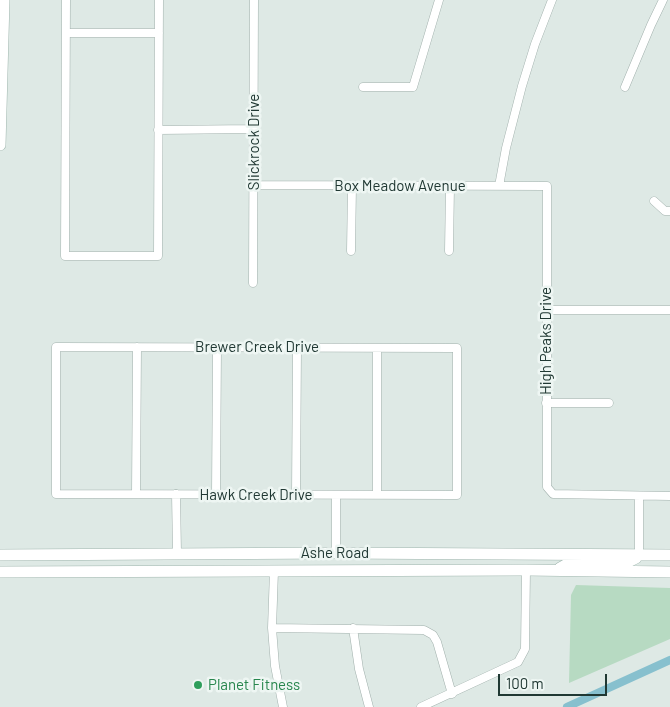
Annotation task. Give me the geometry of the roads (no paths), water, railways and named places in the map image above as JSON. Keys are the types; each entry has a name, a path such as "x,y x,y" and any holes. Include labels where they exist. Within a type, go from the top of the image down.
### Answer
{"street":[{"path":"0,145 4,0"},
{"path":"66,0 65,256 158,256 159,0"},
{"name":"Slickrock Drive","path":"253,283 254,0"},
{"path":"363,87 413,87 439,0"},
{"path":"499,186 508,140 522,86 535,44 552,0"},
{"path":"625,87 663,0"},
{"path":"66,32 158,33"},
{"path":"158,130 254,129"},
{"name":"Box Meadow Avenue","path":"254,185 547,186"},
{"path":"351,251 352,186"},
{"path":"449,251 450,186"},
{"name":"High Peaks Drive","path":"547,186 547,487 553,494 639,496"},
{"path":"654,201 665,211 670,211"},
{"path":"546,310 670,310"},
{"name":"Brewer Creek Drive","path":"56,494 56,346 457,348 457,495"},
{"path":"136,494 137,347"},
{"path":"216,494 217,347"},
{"path":"296,495 297,347"},
{"path":"376,495 377,348"},
{"path":"546,403 609,403"},
{"name":"Hawk Creek Drive","path":"56,494 457,495"},
{"path":"176,494 177,554"},
{"path":"336,495 336,553"},
{"path":"556,570 569,563 628,562 634,560 639,554 639,496 670,496"},
{"name":"Ashe Road","path":"0,554 336,553 670,555"},
{"path":"420,707 452,694 518,662 525,649 526,570"},
{"name":"Ashe Road","path":"0,572 556,570 670,572"},
{"path":"274,571 272,628 275,666 283,707"},
{"path":"272,628 424,630 433,635 437,642 452,694"},
{"path":"354,628 359,669 369,707"}],"waterway":[{"path":"567,707 670,660"}],"place":[{"name":"Planet Fitness","path":"198,685"}]}
